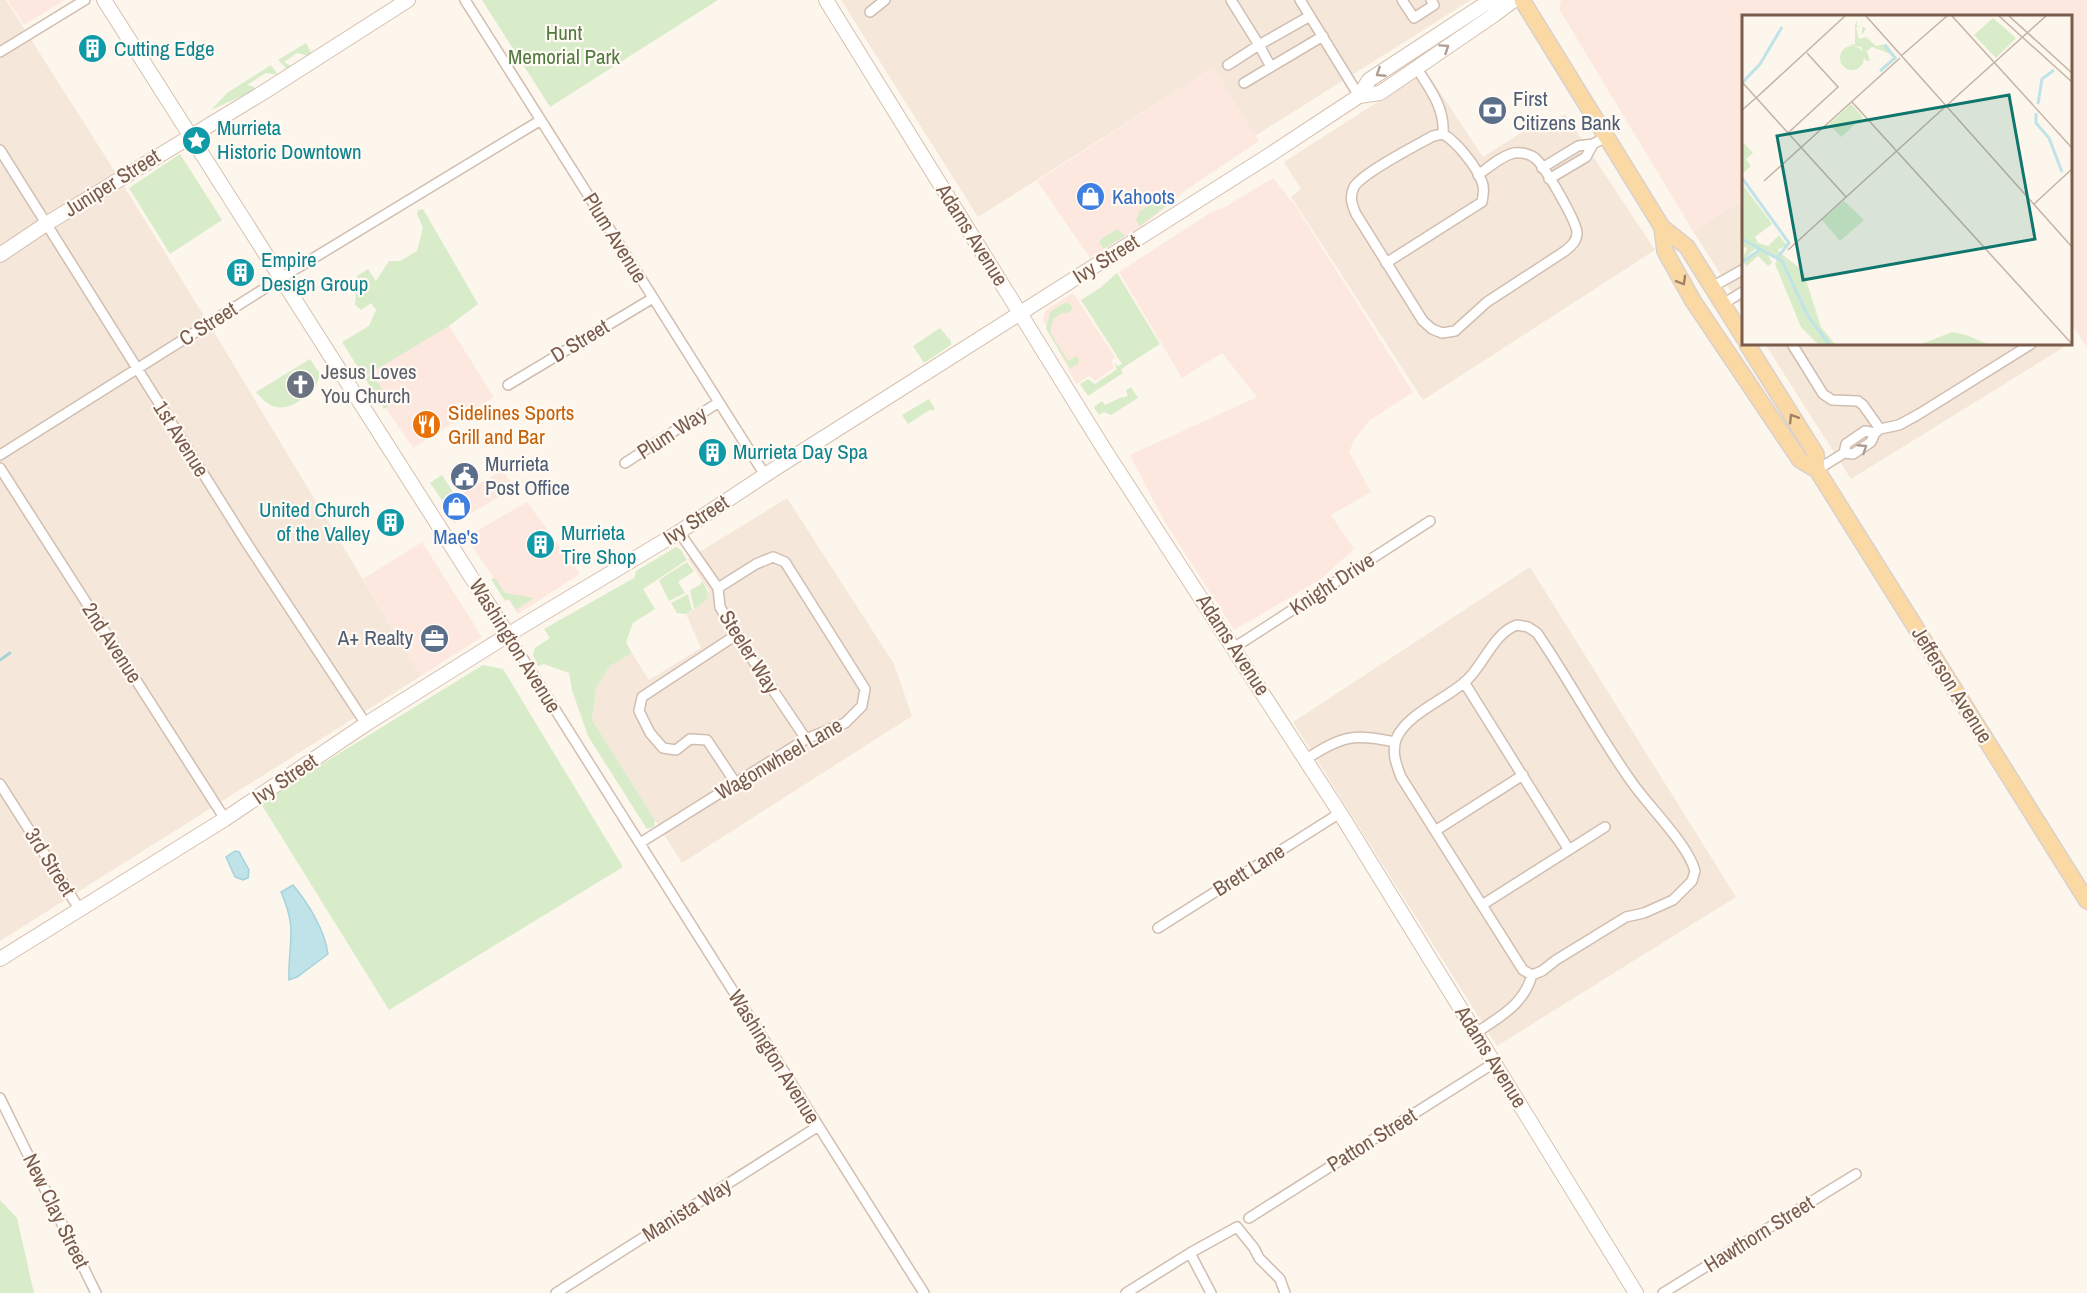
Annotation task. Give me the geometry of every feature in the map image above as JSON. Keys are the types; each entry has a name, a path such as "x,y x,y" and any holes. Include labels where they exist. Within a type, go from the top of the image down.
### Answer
{"main road":[{"name":"Jefferson Avenue","path":"1522,0 1600,141 1662,227 1688,247 1742,337"},
{"name":"Jefferson Avenue","path":"1662,227 1665,251 1693,301 1800,460 1817,470"},
{"path":"1693,301 1705,297 1728,330 1742,338"},
{"name":"Jefferson Avenue","path":"1748,345 1815,454 1817,470 2087,901"}],"street":[{"path":"0,52 85,0"},
{"name":"Washington Avenue","path":"104,0 924,1293"},
{"name":"Juniper Street","path":"0,255 46,224 264,92 408,0"},
{"name":"Plum Avenue","path":"465,0 765,475"},
{"name":"Adams Avenue","path":"826,0 1104,449 1235,647 1340,813 1636,1293"},
{"path":"870,12 885,0"},
{"path":"1231,0 1272,67"},
{"path":"1300,0 1359,96"},
{"path":"1402,0 1414,18 1434,5 1431,0"},
{"name":"Ivy Street","path":"0,959 225,819 366,724 679,532 1268,156 1359,96 1369,80 1485,4 1502,0"},
{"name":"Ivy Street","path":"1359,96 1380,93 1514,0"},
{"path":"1228,65 1310,16"},
{"path":"1244,83 1323,36"},
{"path":"1416,67 1440,108 1443,134"},
{"name":"C Street","path":"0,455 281,278 541,120"},
{"path":"1386,263 1482,202 1483,183 1457,143 1443,134 1433,136 1360,180 1351,198 1356,214 1386,263 1423,321 1442,333 1455,331 1487,302 1573,244 1577,235 1576,224 1571,212 1536,159 1526,153 1515,153 1478,175"},
{"path":"1542,168 1578,147 1600,141"},
{"path":"1549,179 1586,157 1600,141"},
{"name":"1st Avenue","path":"0,150 248,545 366,724"},
{"path":"1712,287 1742,270"},
{"path":"1723,304 1742,292"},
{"name":"D Street","path":"508,385 653,298"},
{"path":"1793,345 1823,394 1832,400 1854,399 1858,401 1863,405 1877,431"},
{"path":"1817,470 1845,453 1853,454 1871,442 1877,431 1899,425 1919,414 2029,345"},
{"name":"Plum Way","path":"625,463 718,402"},
{"name":"2nd Avenue","path":"0,468 225,819"},
{"name":"Knight Drive","path":"1235,647 1430,521"},
{"name":"Steeler Way","path":"679,532 718,588 720,607 736,635 806,739"},
{"name":"Wagonwheel Lane","path":"640,843 806,739 845,723 862,706 865,689 785,562 773,557 756,564 718,588"},
{"path":"1476,1033 1512,1008 1526,993 1532,975 1542,971 1626,917 1644,913 1673,900 1692,881 1695,871 1686,851 1632,784 1537,633 1528,627 1517,625 1507,628 1483,662 1464,682 1408,724 1398,735 1394,746 1395,762 1401,777 1523,970 1532,975"},
{"path":"735,782 707,740 690,739 676,750 663,748 650,733 639,711 642,697 736,635"},
{"path":"1464,682 1569,850"},
{"path":"1306,759 1330,744 1348,737 1368,737 1395,742"},
{"path":"1435,831 1523,775"},
{"name":"3rd Street","path":"0,784 80,910"},
{"name":"Brett Lane","path":"1158,928 1340,813"},
{"path":"1482,905 1605,827"},
{"name":"Patton Street","path":"1249,1218 1494,1063"},
{"name":"New Clay Street","path":"0,1098 96,1293"},
{"name":"Manista Way","path":"556,1293 817,1127"},
{"name":"Hawthorn Street","path":"1663,1293 1856,1174"},
{"path":"1126,1293 1237,1227 1259,1258 1280,1279 1285,1293"},
{"path":"1190,1253 1211,1293"}],"shaded area":[{"path":"0,0 6,0 119,178 421,676 0,941"},
{"path":"8,0 65,0 24,25"},
{"path":"841,0 1471,0 1255,136 1213,68 978,217"},
{"path":"1561,0 2087,0 2087,348 2072,325 2072,15 1742,15 1742,201 1693,231 1559,9"},
{"path":"1213,68 1259,141 1186,190 1143,226 1090,258 1037,181"},
{"path":"1426,71 1483,157 1538,122 1548,124 1565,114 1655,250 1423,400 1291,197 1301,189 1284,162"},
{"path":"1273,178 1295,205 1413,392 1369,421 1354,440 1349,452 1371,492 1331,515 1354,549 1321,579 1234,630 1163,519 1130,455 1257,397 1222,353 1182,378 1119,272 1210,213 1225,207"},
{"path":"1742,201 1742,308 1693,231"},
{"path":"1073,293 1115,357 1111,361 1114,368 1095,381 1090,376 1076,384 1043,320 1046,310"},
{"path":"449,326 494,397 413,448 364,377"},
{"path":"1766,345 2067,345 1851,479"},
{"path":"502,470 515,488 454,523 443,505"},
{"path":"787,498 894,664 912,716 682,863 592,720 596,688 610,666 632,653 649,680 701,648 686,614 705,602 709,591 688,559"},
{"path":"527,502 580,574 518,614 466,537"},
{"path":"422,542 482,637 421,676 363,579"},
{"path":"1530,567 1736,897 1497,1046 1293,722"}],"green space":[{"name":"Hunt Memorial Park","path":"482,0 718,0 550,107"},
{"path":"306,43 312,54 309,56 297,53 284,62 291,66 287,69 278,60"},
{"path":"271,65 278,75 266,73 247,85 254,87 255,90 211,110 227,93"},
{"path":"180,154 222,220 170,254 129,188"},
{"path":"1162,197 1170,203 1140,226 1136,220 1140,211"},
{"path":"423,209 478,304 449,326 364,377 342,342 369,326 376,310 371,303 361,310 355,305 357,276 368,269 376,281 389,261 400,261 417,251 423,228 417,214 418,210"},
{"path":"1117,229 1125,236 1104,249 1099,243 1101,239"},
{"path":"1117,273 1160,344 1124,367 1121,370 1123,373 1088,396 1080,384 1088,379 1095,384 1117,369 1114,362 1118,366 1122,364 1081,300 1100,288"},
{"path":"1064,303 1069,303 1073,308 1067,314 1064,312 1053,319 1050,332 1068,361 1077,356 1079,359 1078,364 1070,368 1046,329 1050,312"},
{"path":"940,328 951,341 951,345 924,363 913,346"},
{"path":"310,359 320,374 313,390 305,398 290,406 279,407 269,404 256,392"},
{"path":"372,374 390,401 398,400 384,409 365,378"},
{"path":"1131,387 1138,398 1111,415 1104,412 1099,415 1094,407 1102,401 1105,405 1124,398 1128,395 1126,390"},
{"path":"929,399 935,409 932,411 931,409 908,424 902,415"},
{"path":"442,475 453,492 442,500 430,483"},
{"path":"676,547 681,550 687,560 643,589 655,609 633,623 626,642 632,653 610,666 596,688 592,720 655,820 654,827 647,829 588,736 572,690 569,673 544,664 538,666 533,655 535,648 550,638 544,629 634,578 636,571"},
{"path":"687,562 694,571 678,582 685,593 669,601 659,580"},
{"path":"495,578 505,593 534,598 516,610 509,599 505,601 491,579"},
{"path":"702,581 708,595 703,603 694,609 690,590 700,585"},
{"path":"688,594 692,610 686,614 677,613 671,603"},
{"path":"483,665 503,669 623,867 389,1010 260,802"},
{"path":"0,1200 17,1218 34,1293 0,1293"}],"water":[{"path":"235,851 239,852 249,870 248,878 243,880 235,877 226,857"},
{"path":"293,885 315,917 328,954 297,977 289,980 291,927 281,892"}],"waterway":[{"path":"0,660 10,653"}],"place":[{"name":"Cutting Edge","path":"93,49"},
{"name":"First Citizens Bank","path":"1492,111"},
{"name":"Murrieta Historic Downtown","path":"196,140"},
{"name":"Kahoots","path":"1091,197"},
{"name":"Empire Design Group","path":"240,272"},
{"name":"Jesus Loves You Church","path":"300,384"},
{"name":"Sidelines Sports Grill and Bar","path":"427,425"},
{"name":"Murrieta Day Spa","path":"712,452"},
{"name":"Murrieta Post Office","path":"464,476"},
{"name":"Mae's","path":"456,506"},
{"name":"United Church of the Valley","path":"391,522"},
{"name":"Murrieta Tire Shop","path":"540,545"},
{"name":"A+ Realty","path":"434,638"}]}
